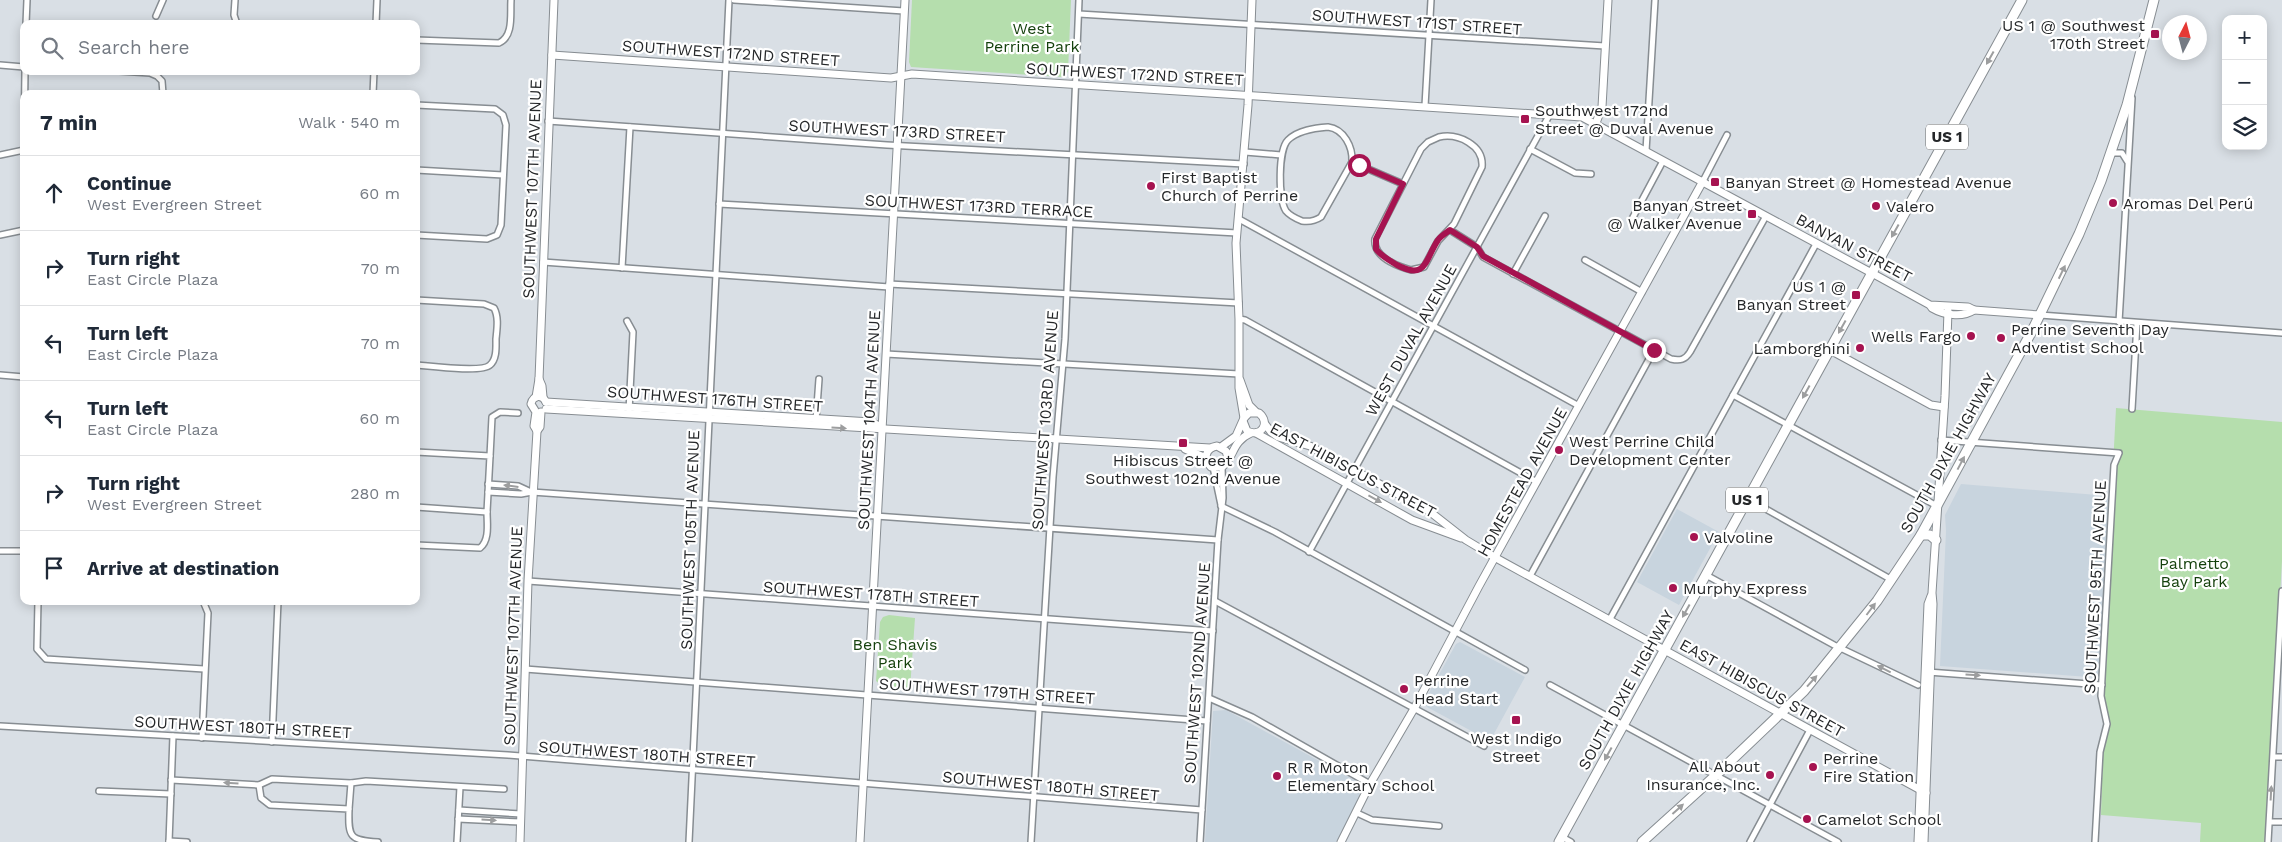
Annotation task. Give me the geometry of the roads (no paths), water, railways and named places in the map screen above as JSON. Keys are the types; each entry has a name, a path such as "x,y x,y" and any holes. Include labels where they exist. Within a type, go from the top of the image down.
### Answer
{"highway":[{"name":"SOUTH DIXIE HIGHWAY","path":"1560,839 2022,0"},
{"name":"SOUTH DIXIE HIGHWAY","path":"1642,842 1716,776 1803,692 1841,647 1892,580 1921,535 2040,315 2075,243 2110,153 2132,84 2154,0"},
{"path":"1921,535 1930,534 1936,540"}],"street":[{"path":"26,20 27,0"},
{"path":"156,16 163,0"},
{"path":"235,0 236,20"},
{"path":"376,20 377,0"},
{"path":"420,40 491,44 505,40 509,31 511,0"},
{"name":"SOUTHWEST 107TH AVENUE","path":"520,842 528,581 536,431 534,426 541,405 539,379 554,0"},
{"name":"SOUTHWEST 105TH AVENUE","path":"689,842 729,0"},
{"path":"734,0 904,11"},
{"name":"SOUTHWEST 104TH AVENUE","path":"860,842 905,0"},
{"name":"SOUTHWEST 103RD AVENUE","path":"1031,842 1050,528 1063,364 1079,0"},
{"path":"1252,0 1245,152 1237,233 1239,388 1245,429 1253,433"},
{"path":"1425,106 1430,0"},
{"path":"1596,122 1602,107 1608,0"},
{"path":"1646,151 1654,0"},
{"name":"SOUTHWEST 171ST STREET","path":"1078,14 1604,46"},
{"name":"SOUTHWEST 172ND STREET","path":"552,55 891,78 912,74 1248,94 1582,117 1596,122 1663,161"},
{"path":"0,65 20,66"},
{"path":"25,75 25,90"},
{"path":"155,75 162,81 163,90"},
{"path":"372,90 374,75"},
{"path":"2119,322 2132,84"},
{"path":"420,105 492,109 501,112 506,122 501,225 497,235 486,239 420,235"},
{"name":"WEST DUVAL AVENUE","path":"1309,552 1550,114"},
{"name":"SOUTHWEST 173RD STREET","path":"548,122 897,145 1244,164"},
{"path":"622,268 630,127"},
{"path":"1328,127 1338,130 1344,136 1352,155 1352,162 1321,217 1312,221 1305,221 1292,216 1285,208 1282,199 1281,154 1285,145 1292,137 1310,129 1328,127"},
{"name":"HOMESTEAD AVENUE","path":"1341,842 1370,784 1415,708 1727,135"},
{"path":"1443,136 1454,137 1472,145 1481,158 1482,167 1450,230 1440,239 1424,267 1419,270 1402,267 1379,253 1375,246 1377,236 1403,184 1421,149 1432,140 1443,136"},
{"path":"1530,149 1575,172 1591,174"},
{"path":"0,155 20,151"},
{"path":"2110,153 2114,151 2122,153 2128,166"},
{"path":"1245,152 1281,154"},
{"path":"1632,220 1663,161"},
{"name":"BANYAN STREET","path":"1663,161 1703,181 1938,311 1948,310"},
{"path":"1352,162 1403,184"},
{"path":"420,170 503,175"},
{"name":"SOUTHWEST 173RD TERRACE","path":"719,204 1237,233"},
{"path":"1513,274 1545,216"},
{"path":"1450,230 1477,247 1483,256 1513,274 1671,359 1682,360 1690,352 1766,216"},
{"path":"1239,219 1579,406"},
{"path":"0,235 20,231"},
{"path":"1610,619 1816,244"},
{"path":"1586,260 1642,292"},
{"path":"543,262 889,285 1239,303"},
{"path":"420,300 479,303 492,306 497,316 496,352 490,365 475,368 420,365"},
{"path":"1918,842 1923,791 1948,310 1964,315 1974,310 2282,333"},
{"path":"1239,319 1246,320 1537,482"},
{"path":"627,321 633,332 629,410"},
{"path":"2132,408 2137,323"},
{"path":"1530,576 1654,350"},
{"path":"1830,350 1931,404 1944,407"},
{"path":"886,354 1063,364 1239,377"},
{"path":"0,376 20,377"},
{"path":"1239,377 1249,405 1264,418 1265,424 1262,431 1253,433 1236,444 1222,467 1213,468 1208,465 1206,458 1210,448 1221,447 1236,436 1249,413 1256,412"},
{"path":"816,422 819,379"},
{"path":"1733,394 1938,506"},
{"name":"SOUTHWEST 176TH STREET","path":"541,405 816,422 871,422 881,428 1182,448 1210,448"},
{"path":"420,545 480,548 485,544 492,417 500,412 518,413"},
{"name":"EAST HIBISCUS STREET","path":"1265,424 1278,437 1310,446 1429,511 1466,540 1496,558 1923,791"},
{"name":"EAST HIBISCUS STREET","path":"1253,433 1412,520 1466,540"},
{"path":"1941,440 1972,442"},
{"name":"SOUTHWEST 95TH AVENUE","path":"1972,442 2119,453 2114,465 2102,685 2106,727 2100,752 2095,842"},
{"path":"1221,447 1226,451 1228,458"},
{"name":"SOUTHWEST 176TH STREET","path":"1182,448 1206,458"},
{"path":"420,452 490,456"},
{"name":"SOUTHWEST 102ND AVENUE","path":"1200,842 1218,540 1223,498 1222,467"},
{"name":"SOUTHWEST 102ND AVENUE","path":"1213,468 1221,506"},
{"path":"488,484 518,486 532,492"},
{"path":"488,492 521,494 532,492 1218,540"},
{"path":"1748,499 1892,580"},
{"path":"1221,506 1236,512 1525,670"},
{"path":"420,508 487,512"},
{"path":"0,551 20,551"},
{"path":"1706,575 1841,647 1918,685"},
{"name":"SOUTHWEST 178TH STREET","path":"528,581 1213,631"},
{"path":"2268,842 2280,679 2282,591"},
{"path":"1215,601 1484,746"},
{"path":"38,605 37,649 46,659 204,669"},
{"path":"202,738 208,613 205,605"},
{"path":"272,742 278,605"},
{"name":"SOUTHWEST 179TH STREET","path":"525,669 1207,721"},
{"path":"1928,672 2102,685"},
{"path":"1550,685 1838,842"},
{"path":"1209,698 1230,705 1370,784"},
{"name":"SOUTHWEST 180TH STREET","path":"0,726 523,757 1202,810"},
{"path":"1750,842 1810,730"},
{"path":"173,736 169,842 186,842"},
{"path":"2274,757 2282,757"},
{"path":"171,780 258,785 272,779 351,783 366,781 504,789"},
{"path":"351,783 348,829 352,837 359,841 378,842"},
{"path":"258,785 261,798 270,805 349,809"},
{"path":"457,842 460,787"},
{"path":"99,791 171,794"},
{"path":"1923,791 1924,842"},
{"path":"459,810 521,814"},
{"path":"1357,813 1372,820 1439,826"},
{"path":"458,819 520,822"},
{"path":"2270,822 2282,822"},
{"path":"1560,839 1571,842"}],"place":[{"name":"US 1 @ Southwest 170th Street","path":"2155,34"},
{"name":"Southwest 172nd Street @ Duval Avenue","path":"1525,119"},
{"name":"Banyan Street @ Homestead Avenue","path":"1715,182"},
{"name":"First Baptist Church of Perrine","path":"1151,186"},
{"name":"Aromas Del Perú","path":"2113,203"},
{"name":"Valero","path":"1876,206"},
{"name":"Banyan Street @ Walker Avenue","path":"1752,214"},
{"name":"US 1 @ Banyan Street","path":"1856,295"},
{"name":"Wells Fargo","path":"1971,336"},
{"name":"Perrine Seventh Day Adventist School","path":"2001,338"},
{"name":"Lamborghini","path":"1860,348"},
{"name":"Hibiscus Street @ Southwest 102nd Avenue","path":"1183,443"},
{"name":"West Perrine Child Development Center","path":"1559,450"},
{"name":"Valvoline","path":"1694,537"},
{"name":"Murphy Express","path":"1673,588"},
{"name":"Perrine Head Start","path":"1404,689"},
{"name":"West Indigo Street","path":"1516,720"},
{"name":"Perrine Fire Station","path":"1813,767"},
{"name":"All About Insurance, Inc.","path":"1770,775"},
{"name":"R R Moton Elementary School","path":"1277,776"},
{"name":"Camelot School","path":"1807,819"}],"park label":[{"name":"West Perrine Park","path":"1032,37"},
{"name":"Palmetto Bay Park","path":"2194,572"},
{"name":"Ben Shavis Park","path":"895,653"}]}
